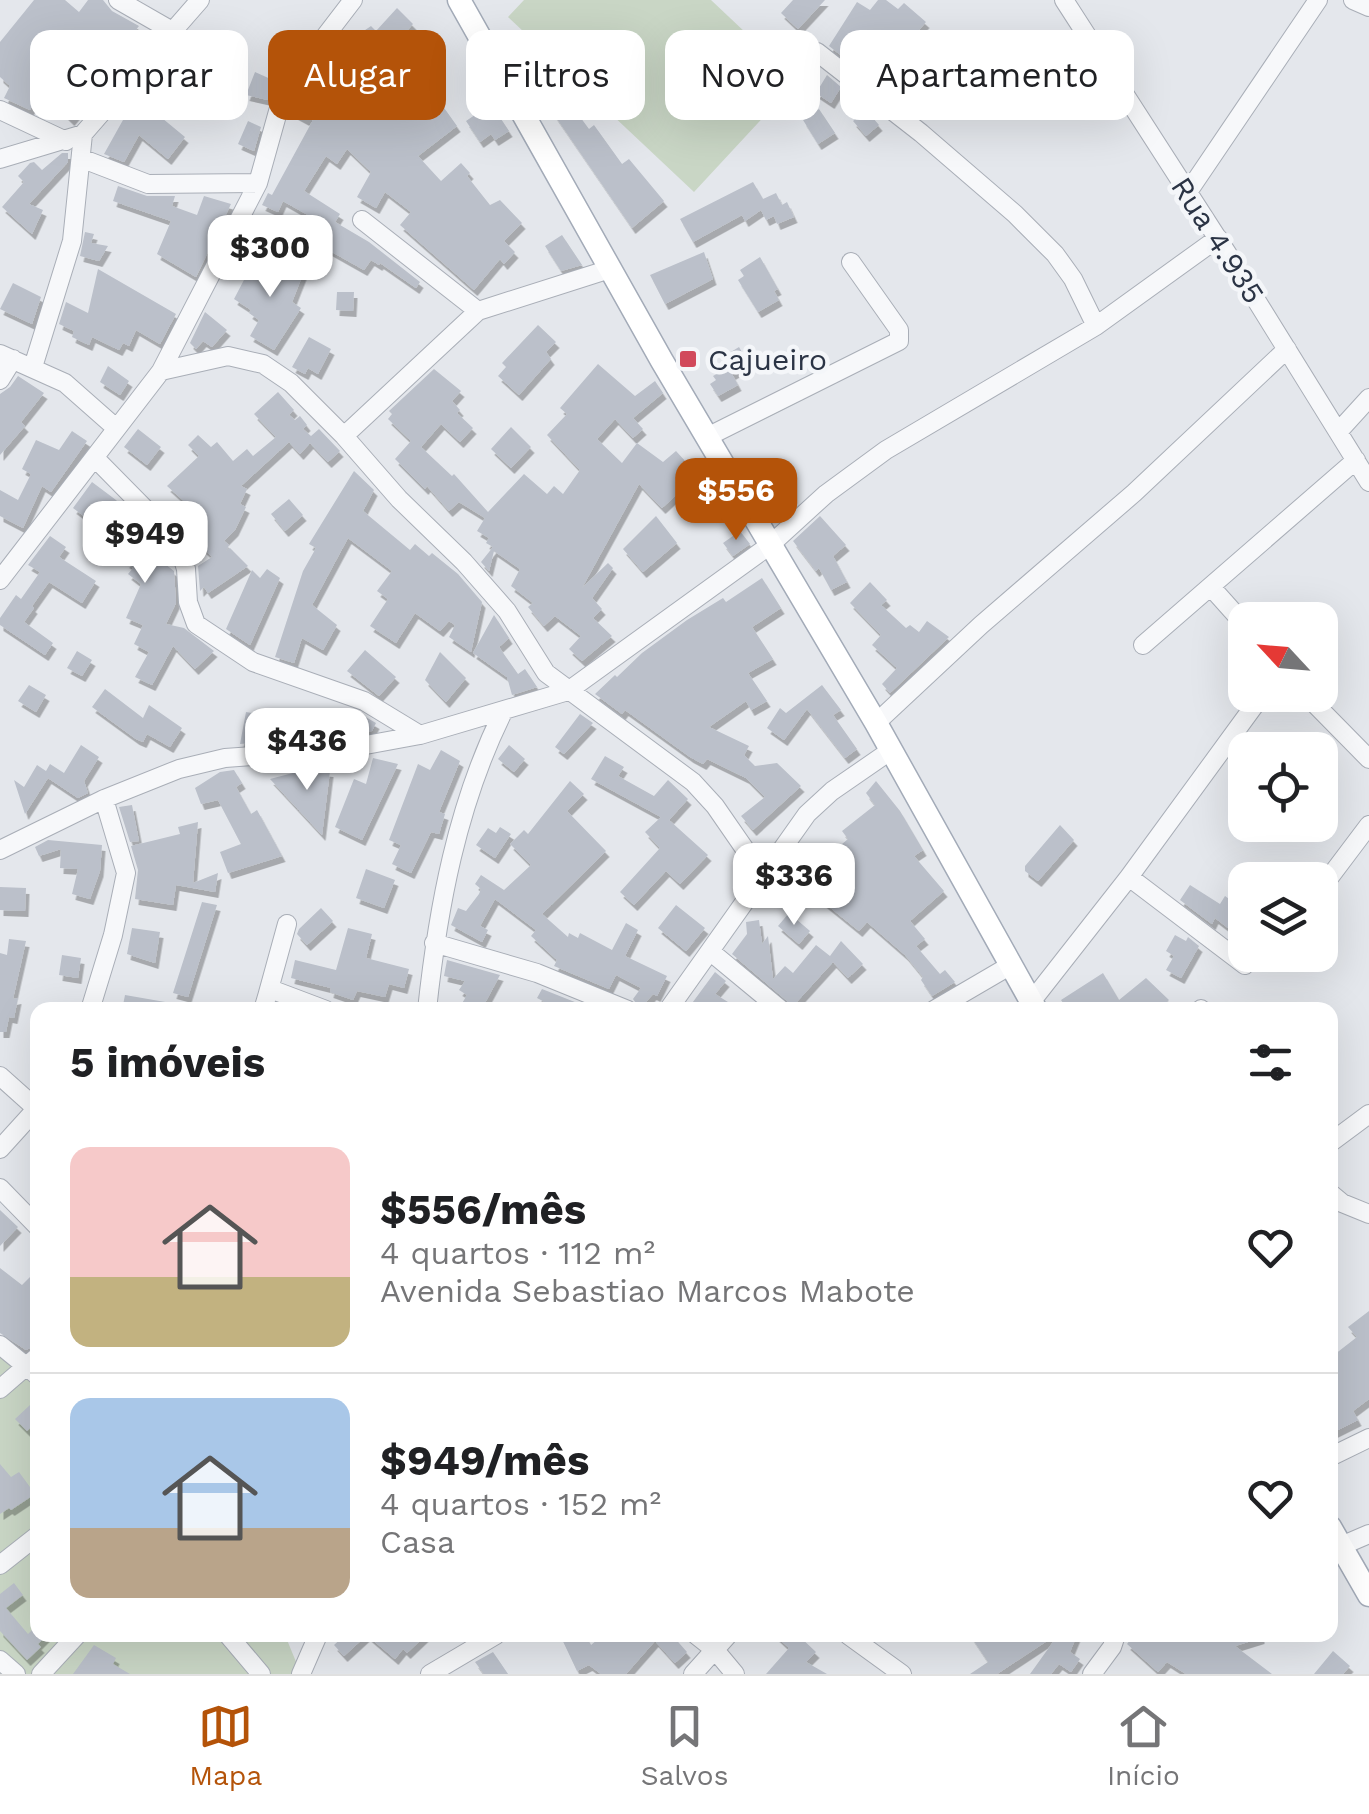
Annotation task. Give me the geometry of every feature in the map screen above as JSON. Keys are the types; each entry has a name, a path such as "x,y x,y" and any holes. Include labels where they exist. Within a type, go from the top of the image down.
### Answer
{"main road":[{"path":"459,0 1032,1002"},
{"path":"1338,1544 1369,1594"}],"street":[{"path":"173,30 200,0"},
{"path":"0,580 161,372 258,183 284,90 352,0"},
{"name":"Rua 4.935","path":"1064,0 1369,482"},
{"path":"1188,192 1318,0"},
{"path":"1353,0 1369,7"},
{"path":"123,1 170,30"},
{"path":"820,54 1015,214 1055,254 1073,279 1096,326"},
{"path":"0,110 75,138 83,159 72,241 33,367"},
{"path":"0,159 75,138 91,120"},
{"path":"83,159 148,184 258,183"},
{"path":"362,220 478,311"},
{"path":"0,850 180,768 225,758 344,749 420,735 568,691 770,545 826,494 886,450 1096,326 1218,238"},
{"path":"707,437 899,341 899,330 851,262"},
{"path":"344,436 478,311 610,270"},
{"path":"876,724 981,625 1134,493 1286,349"},
{"path":"0,380 7,356 65,382 116,428"},
{"path":"161,372 228,356 263,364 291,383 464,562 507,611 546,673 693,782 715,806 762,874"},
{"path":"1338,432 1369,398"},
{"path":"95,458 162,526 181,553 188,602 196,624 253,662 364,701 420,735"},
{"path":"1143,645 1356,460"},
{"path":"1211,587 1228,606"},
{"path":"428,1002 434,942 465,807 503,712"},
{"path":"1037,1002 1250,712"},
{"path":"1323,712 1369,759"},
{"path":"674,1002 808,814 832,791 890,751"},
{"path":"92,1002 126,874 104,800"},
{"path":"1338,866 1369,826"},
{"path":"1129,877 1228,952"},
{"path":"266,1002 287,924"},
{"path":"434,942 537,973 608,1002"},
{"path":"711,952 771,1002"},
{"path":"948,1002 1011,965"},
{"path":"266,1002 273,990 305,1002"},
{"path":"0,1076 30,1102"},
{"path":"1338,1137 1369,1114"},
{"path":"0,1149 30,1116"},
{"path":"0,1188 30,1219"},
{"path":"1338,1200 1369,1214"},
{"path":"0,1345 30,1364"},
{"path":"0,1389 30,1369"},
{"path":"1338,1453 1369,1438"},
{"path":"1338,1538 1369,1534"},
{"path":"0,1565 30,1541"},
{"path":"41,1674 71,1642"},
{"path":"234,1642 261,1674"},
{"path":"301,1674 315,1642"},
{"path":"438,1673 468,1642"},
{"path":"705,1642 736,1674"},
{"path":"693,1674 722,1642"},
{"path":"858,1642 902,1674"},
{"path":"1092,1674 1114,1642"},
{"path":"0,1660 16,1674"}],"green space":[{"path":"524,0 711,0 743,30 665,30 665,120 761,120 694,192 617,120 645,120 645,30 522,30 508,17"},
{"path":"0,1353 30,1363 30,1642 288,1642 301,1674 0,1674"}],"building":[{"path":"34,0 65,0 79,12 88,0 103,0 112,11 139,26 136,30 30,30 30,110 4,98 10,86 0,77 0,42"},
{"path":"793,0 825,0 798,29 781,13"},
{"path":"878,0 886,0 898,9 904,3 926,22 919,30 840,30 840,55 829,46 857,2 870,10"},
{"path":"397,8 413,24 408,30 377,30"},
{"path":"255,72 268,78 268,100 248,95"},
{"path":"827,75 840,89 831,103 820,96"},
{"path":"820,110 835,133 818,144 803,120 820,120"},
{"path":"446,111 457,126 418,156 441,181 461,163 490,205 500,200 522,223 504,241 515,252 504,264 500,259 474,290 400,225 411,212 385,192 376,208 357,197 371,172 347,149 337,164 326,156 304,191 340,214 335,222 369,242 420,282 416,288 380,263 371,260 364,270 316,243 323,231 312,224 315,219 283,201 278,212 262,205 268,193 272,195 313,120 446,120"},
{"path":"123,120 164,120 185,137 168,159 139,135 124,162 104,154"},
{"path":"502,120 509,131 495,140 491,134 480,142 466,121"},
{"path":"558,120 582,120 589,129 594,125 622,164 629,159 664,201 632,228"},
{"path":"875,120 879,125 866,136 853,121"},
{"path":"248,121 261,127 254,151 238,144"},
{"path":"62,153 68,153 68,162 29,204 43,210 32,234 2,207 24,182 18,176 30,163 42,170"},
{"path":"753,182 763,199 776,193 782,205 787,202 794,217 777,224 774,216 766,220 761,210 745,221 742,215 693,242 680,219"},
{"path":"118,186 147,196 175,196 172,206 197,215 204,196 231,204 196,277 157,254 171,221 113,201"},
{"path":"85,232 94,234 91,243 108,246 99,261 80,256"},
{"path":"562,235 582,265 561,271 545,246"},
{"path":"704,252 713,279 665,304 650,275"},
{"path":"256,257 286,273 288,268 303,274 292,302 301,308 274,350 250,336 259,320 234,299"},
{"path":"760,257 778,289 774,291 779,300 758,312 738,280 744,276 740,270"},
{"path":"98,269 176,314 160,344 136,330 129,346 123,343 119,350 92,337 89,345 72,337 74,331 59,324 66,302 88,313"},
{"path":"13,283 41,297 32,324 0,309"},
{"path":"337,292 354,292 353,311 336,310"},
{"path":"205,312 227,330 212,347 203,341 196,349 190,343"},
{"path":"538,325 556,342 546,352 551,359 519,395 498,376 506,367 502,363"},
{"path":"309,337 331,349 318,374 308,368 305,374 292,367"},
{"path":"739,347 749,364 732,374 738,385 718,396 710,384 716,380 713,376 727,368 721,358"},
{"path":"598,364 635,396 655,381 663,393 633,418 643,429 633,438 615,419 597,439 622,463 637,443 663,462 676,451 698,475 662,508 639,484 582,588 608,563 613,568 592,598 602,609 593,618 612,636 582,661 569,649 581,636 555,616 544,626 528,607 533,603 511,586 520,569 494,551 489,571 481,562 493,547 486,543 489,538 477,531 485,518 459,502 449,511 395,459 411,441 388,419 392,414 389,411 434,369 461,391 452,401 460,410 457,413 473,428 460,442 441,424 421,447 454,474 488,512 524,474 547,494 554,486 563,494 580,470 547,435 567,414 560,408"},
{"path":"108,366 129,381 120,395 100,382"},
{"path":"18,376 44,393 21,422 25,426 0,455 0,394"},
{"path":"278,392 294,410 289,415 295,420 300,416 307,425 303,429 311,436 319,429 340,451 328,462 310,443 300,454 289,442 241,486 247,489 240,504 246,507 235,530 224,541 229,545 226,551 230,548 248,566 208,593 204,587 200,591 198,566 212,557 170,516 185,502 167,486 199,456 188,445 198,435 211,447 217,442 233,461 247,449 253,456 276,437 254,414"},
{"path":"511,427 531,447 511,468 491,449"},
{"path":"138,429 161,447 147,465 124,447"},
{"path":"72,431 87,441 51,492 42,486 23,528 0,516 0,490 18,500 31,474 22,469 36,440 59,450"},
{"path":"354,471 374,490 363,511 410,550 415,544 429,556 432,553 458,574 482,602 471,652 449,637 455,625 449,621 440,631 415,613 396,643 370,626 388,599 377,591 392,571 348,538 312,605 337,625 323,650 302,638 294,663 275,657 303,571 316,548 309,544"},
{"path":"92,482 116,500 144,531 146,528 163,549 156,557 174,571 176,603 166,624 184,628 214,651 195,669 173,646 152,685 135,677 149,652 134,644 143,625 126,618 141,584 128,574 133,568 126,562 129,558 92,516 89,520 73,508"},
{"path":"289,499 303,515 285,531 271,514"},
{"path":"656,516 677,543 643,572 623,549"},
{"path":"820,516 846,545 833,556 847,582 831,590 819,568 816,571 793,541"},
{"path":"740,531 750,544 733,556 723,543"},
{"path":"50,536 66,547 59,557 96,581 82,603 49,582 32,606 24,622 53,643 45,655 0,625 0,618 16,595 21,599 40,572 28,565"},
{"path":"267,569 280,578 250,645 226,629 252,570 260,578"},
{"path":"762,578 781,608 752,627 773,659 748,673 767,701 751,710 746,701 709,727 749,746 744,755 755,766 777,763 801,786 753,830 741,816 765,797 746,778 707,759 703,764 690,757 625,710 622,714 595,694 687,620 723,598 726,602"},
{"path":"870,582 887,600 881,605 906,628 910,625 919,632 927,621 949,637 890,693 882,684 897,668 872,645 881,635 850,603"},
{"path":"494,615 509,638 499,647 518,674 525,669 537,687 512,695 507,677 473,653"},
{"path":"365,650 396,677 379,696 347,671"},
{"path":"77,651 92,660 82,676 67,668"},
{"path":"440,652 466,678 446,702 425,680"},
{"path":"29,685 46,695 36,712 18,701"},
{"path":"822,685 841,710 833,715 857,749 845,758 807,709 784,740 767,728 780,708 786,713"},
{"path":"105,689 143,718 149,705 182,728 170,747 147,734 143,742 136,739 92,707"},
{"path":"246,712 312,724 304,739 240,744"},
{"path":"357,712 376,723 372,731 347,734"},
{"path":"580,714 593,723 564,754 555,747"},
{"path":"81,745 99,757 84,781 88,793 78,798 48,778 25,814 14,780 24,787 37,765 46,771 50,764 64,773"},
{"path":"509,745 525,759 514,772 498,759"},
{"path":"441,750 460,761 439,812 445,814 439,834 431,832 411,873 392,864 401,845 389,840 418,764 430,770"},
{"path":"605,756 624,767 618,776 654,796 668,780 688,799 669,820 708,855 680,884 666,871 634,905 620,892 660,848 645,832 661,817 591,779"},
{"path":"373,758 398,764 362,840 335,827 354,779 366,784"},
{"path":"308,769 330,771 322,835 270,779"},
{"path":"234,770 242,783 236,787 251,814 257,810 282,856 228,873 220,852 241,844 218,800 201,804 195,788 220,772"},
{"path":"570,781 584,794 567,811 606,851 542,914 568,937 569,933 578,938 580,933 612,950 626,923 638,930 625,956 667,976 657,996 635,1002 633,999 641,988 616,975 609,989 554,966 557,960 531,936 536,930 495,899 480,926 488,930 482,942 451,925 458,908 466,911 479,894 481,889 475,884 481,875 504,890 531,865 510,844 524,830 528,834"},
{"path":"876,781 923,850 914,856 944,891 910,921 925,939 916,946 940,974 945,970 955,982 932,996 905,955 867,922 859,931 806,888 820,870 813,864 824,850 830,854 848,839 842,831 875,805 866,793"},
{"path":"132,805 139,841 130,842 119,807"},
{"path":"198,822 193,883 218,873 215,892 176,885 173,905 135,899 138,870 131,846 180,834 178,827"},
{"path":"1060,825 1074,840 1038,881 1025,871 1025,866"},
{"path":"500,827 511,834 495,858 476,845 488,828 496,833"},
{"path":"48,840 102,845 100,871 90,899 72,894 78,869 60,868 61,849 39,856 35,847"},
{"path":"366,869 395,880 384,908 356,898"},
{"path":"1190,885 1220,904 1225,896 1228,928 1215,918 1212,924 1180,900"},
{"path":"0,887 26,888 25,911 0,910"},
{"path":"202,902 217,905 188,997 173,993"},
{"path":"676,905 705,928 686,951 658,928"},
{"path":"321,908 333,921 307,945 297,934"},
{"path":"789,913 810,931 799,944 778,926"},
{"path":"759,920 762,944 768,936 773,979 785,966 793,973 816,945 830,956 841,941 863,964 848,978 833,962 797,1002 788,1002 732,954 747,934 746,922"},
{"path":"132,928 160,932 155,963 127,954"},
{"path":"348,928 372,934 366,958 409,969 404,988 389,984 385,997 357,991 353,1000 330,992 331,988 291,978 295,960 336,970"},
{"path":"1175,935 1186,941 1188,937 1199,946 1181,978 1166,970 1174,956 1166,951"},
{"path":"9,939 26,941 13,999 18,998 14,1018 9,1017 6,1032 0,1032 0,953 7,955"},
{"path":"62,955 81,958 78,978 59,975"},
{"path":"447,960 500,975 486,1002 463,1002 467,995 459,990 465,981 444,976"},
{"path":"715,972 726,981 715,994 728,1002 693,1002"},
{"path":"1103,973 1119,1000 1146,978 1169,1000 1062,1002"},
{"path":"542,989 575,1002 545,1002 537,998"},
{"path":"125,995 165,1002 124,1002"},
{"path":"0,1210 18,1227 0,1246"},
{"path":"0,1268 22,1285 30,1277 30,1348 26,1350 0,1333"},
{"path":"1369,1311 1369,1399 1353,1411 1358,1420 1338,1430 1338,1352 1357,1337 1348,1327"},
{"path":"30,1405 30,1428 27,1431 15,1419"},
{"path":"0,1464 11,1477 19,1472 30,1487 30,1497 0,1514"},
{"path":"14,1583 23,1595 6,1608 30,1632 30,1642 40,1642 41,1647 27,1660 0,1631 0,1594"},
{"path":"337,1642 359,1642 344,1656 334,1645"},
{"path":"375,1642 419,1642 407,1653 403,1649 395,1659"},
{"path":"563,1642 654,1642 626,1674 601,1674 589,1665 577,1671"},
{"path":"656,1642 678,1642 687,1652 675,1663"},
{"path":"783,1642 805,1642 816,1652 806,1662 827,1674 766,1674 789,1648"},
{"path":"975,1642 1045,1642 997,1674 970,1674 988,1662"},
{"path":"1053,1642 1074,1642 1070,1652 1080,1659 1071,1672 1059,1664 1051,1674 1030,1674"},
{"path":"1248,1642 1235,1646 1272,1674 1186,1674 1167,1662 1158,1672 1127,1644"},
{"path":"94,1645 116,1658 113,1664 130,1674 73,1674"},
{"path":"1333,1651 1350,1666 1343,1674 1314,1674"},
{"path":"493,1652 508,1674 484,1674 475,1662"}],"place":[{"name":"Cajueiro","path":"688,359"}]}
